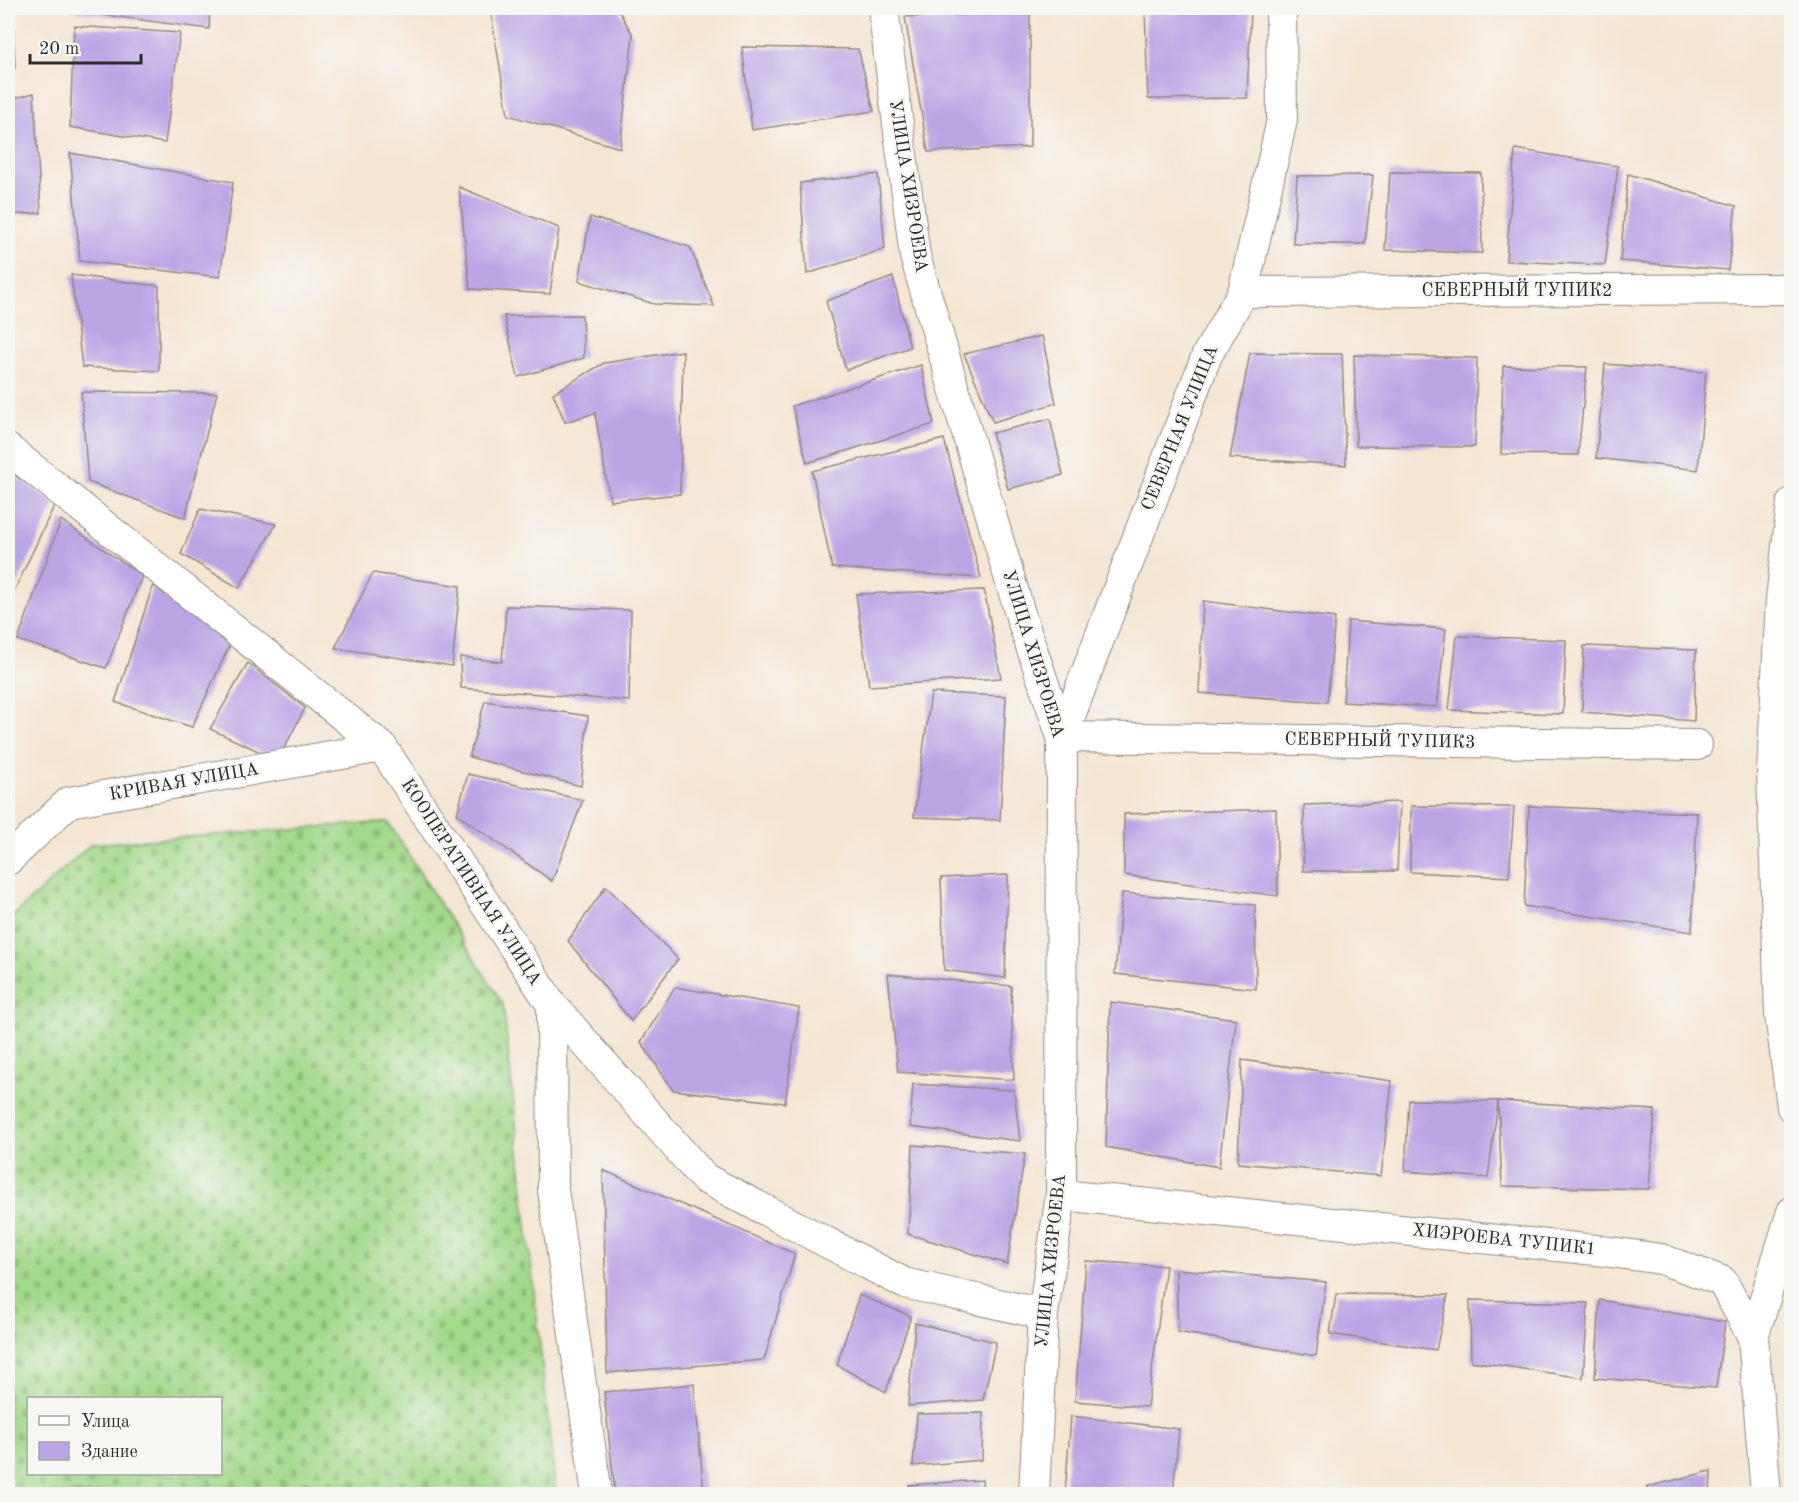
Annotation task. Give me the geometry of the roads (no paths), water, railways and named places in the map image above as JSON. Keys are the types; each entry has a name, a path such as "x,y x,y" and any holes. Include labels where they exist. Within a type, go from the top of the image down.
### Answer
{"street":[{"name":"УЛИЦА ХИЗРОЕВА","path":"883,8 915,256 1021,617 1062,737 1061,1195 1043,1314 1034,1494"},
{"name":"СЕВЕРНАЯ УЛИЦА","path":"1062,737 1207,355 1243,292 1282,120 1281,8"},
{"name":"СЕВЕРНЫЙ ТУПИК2","path":"1243,292 1791,289"},
{"name":"КООПЕРАТИВНАЯ УЛИЦА","path":"8,449 382,747 552,1005 553,1190 597,1494"},
{"path":"1791,503 1772,772 1780,1014 1791,1107"},
{"name":"СЕВЕРНЫЙ ТУПИК3","path":"1062,737 1697,745"},
{"name":"КРИВАЯ УЛИЦА","path":"8,860 69,802 382,747"},
{"path":"552,1005 704,1178 904,1283 1043,1314"},
{"name":"ХИЭРОЕВА ТУПИК1","path":"1061,1195 1596,1250 1661,1259 1722,1281 1753,1337 1766,1494"},
{"path":"1753,1337 1791,1212"}]}
